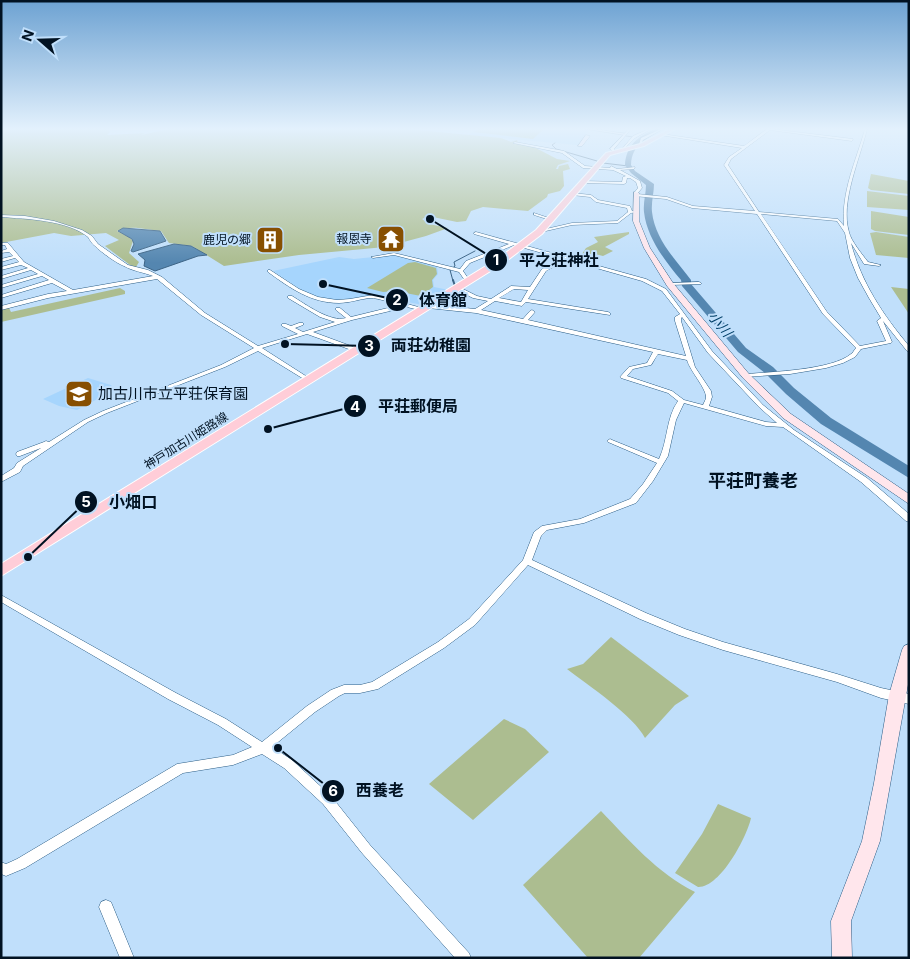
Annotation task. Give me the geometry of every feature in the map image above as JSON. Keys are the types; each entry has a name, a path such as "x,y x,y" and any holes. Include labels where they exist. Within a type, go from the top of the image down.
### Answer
{"main road":[{"name":"神戸加古川姫路線","path":"1,570 501,261 517,245 539,232 573,194 589,187 595,174"}],"street":[{"path":"539,232 572,224 618,222 632,212 635,194 640,184 625,174"},
{"path":"732,174 825,313 859,348"},
{"path":"853,174 846,196 845,220 849,246 858,273 883,318 909,350"},
{"path":"589,187 598,183 624,183 625,177 631,177"},
{"path":"589,187 598,183"},
{"path":"589,187 592,196 597,201 628,207 632,212 647,248 663,274 746,376 787,416 909,500"},
{"path":"573,194 592,196"},
{"path":"635,194 657,197 692,207 838,220 866,263 879,265"},
{"path":"535,214 550,219"},
{"path":"1,216 31,217 80,230 95,242 96,245 126,266 158,276 203,314 309,380"},
{"path":"476,233 654,284 664,290 710,352 761,406 783,424 884,495 909,518"},
{"path":"1,244 6,244 22,263 72,292"},
{"path":"461,271 468,262 482,255 517,245"},
{"path":"1,252 10,250"},
{"path":"373,257 394,254 461,271 468,281"},
{"path":"482,255 501,261"},
{"path":"1,261 15,257"},
{"path":"457,288 475,297 520,304 525,300 544,270 568,259"},
{"path":"1,269 22,263"},
{"path":"1,278 31,269"},
{"path":"270,271 307,296 328,301 351,301 366,296 407,305 476,311 524,320 689,359"},
{"path":"654,284 663,274"},
{"path":"1,288 41,275"},
{"path":"1,308 22,302 158,276"},
{"path":"1,297 52,281"},
{"path":"87,281 90,290"},
{"path":"670,284 699,283"},
{"path":"476,311 491,300 503,295 512,287 531,289"},
{"path":"1,288 22,302"},
{"path":"290,297 322,316 342,322"},
{"path":"525,300 608,314"},
{"path":"1,480 17,470 20,464 105,412 185,379 223,366 258,348 281,339 407,305"},
{"path":"338,309 350,319"},
{"path":"524,320 532,312"},
{"path":"683,315 678,317 678,321 689,359 696,374 708,391 709,397 706,407"},
{"path":"746,376 835,365 851,357 859,348 889,342 880,321 883,318"},
{"path":"291,328 301,324"},
{"path":"284,325 357,350"},
{"path":"656,352 649,364 631,368 623,378 670,392 682,401 766,424 783,424 815,442 835,450"},
{"path":"1,868 6,870 22,864 181,768 233,760 264,747 311,709 335,693 374,686 441,645 472,622 528,561 537,534 545,528 581,521 633,502 641,494 660,462 667,446 676,407 682,401"},
{"path":"20,454 59,440"},
{"path":"610,441 660,462"},
{"path":"528,561 642,616 682,632 881,693 903,697"},
{"path":"1,598 264,747 300,774 327,800 366,849 464,958"},
{"path":"842,958 841,921 871,841 903,697 909,650"},
{"path":"106,908 127,958"}],"shaded area":[{"path":"123,228 160,231 166,241 133,252 131,251 134,244 132,239 118,231"},
{"path":"174,244 191,246 207,255 198,256 155,271 144,266 145,260 138,254"},
{"path":"393,255 437,267 438,274 433,280 434,287 449,290 422,305 374,295 344,300 328,300 309,295 273,271 339,257 354,259"},
{"name":"加古川市立平荘保育園","path":"88,378 111,385 113,388 105,395 77,410 59,406 43,399"}],"green space":[{"path":"1,174 563,174 564,186 560,191 548,194 547,197 528,211 483,207 471,211 466,221 457,222 428,216 422,219 429,224 448,228 385,247 299,255 224,266 192,246 169,243 161,231 128,228 117,231 133,241 129,253 139,262 136,267 130,265 105,246 119,240 106,233 71,236 54,233 1,243"},
{"path":"871,174 909,181 909,194 871,190 868,188"},
{"path":"867,191 909,196 909,210 867,207"},
{"path":"871,211 909,217 909,235 871,229"},
{"path":"629,232 629,234 605,247 613,251 603,256 595,254 586,258 580,257 586,248 598,242 594,237"},
{"path":"876,232 909,237 909,258 876,255 870,233"},
{"path":"415,262 436,268 437,274 432,280 433,287 421,296 395,291 383,292 367,288 408,263"},
{"path":"891,287 909,289 909,314"},
{"path":"120,288 125,291 125,294 1,322 1,309 9,308 11,312"},
{"path":"611,637 689,696 675,705 645,738 621,711 567,669 583,664"},
{"path":"504,719 525,729 549,752 473,820 429,784"},
{"path":"718,804 751,818 744,837 723,871 706,885 698,887 675,873 702,834"},
{"path":"601,811 656,866 668,876 695,892 639,958 588,958 523,885"}],"waterway":[{"name":"小川","path":"635,174 650,184 648,212 657,240 686,280 686,284 742,350 769,370 790,391 826,421 909,473"},
{"path":"453,281 450,270 455,266 454,262 475,251"},
{"path":"453,280 455,286"}],"place":[{"name":"平之荘神社","path":"430,219"},
{"name":"報恩寺","path":"391,239"},
{"name":"鹿児の郷","path":"270,240"},
{"name":"体育館","path":"323,284"},
{"name":"両荘幼稚園","path":"285,344"},
{"name":"加古川市立平荘保育園","path":"79,394"},
{"name":"平荘郵便局","path":"268,429"},
{"name":"小畑口","path":"28,557"},
{"name":"西養老","path":"278,748"}],"district":[{"name":"平荘町養老","path":"753,481"}]}
